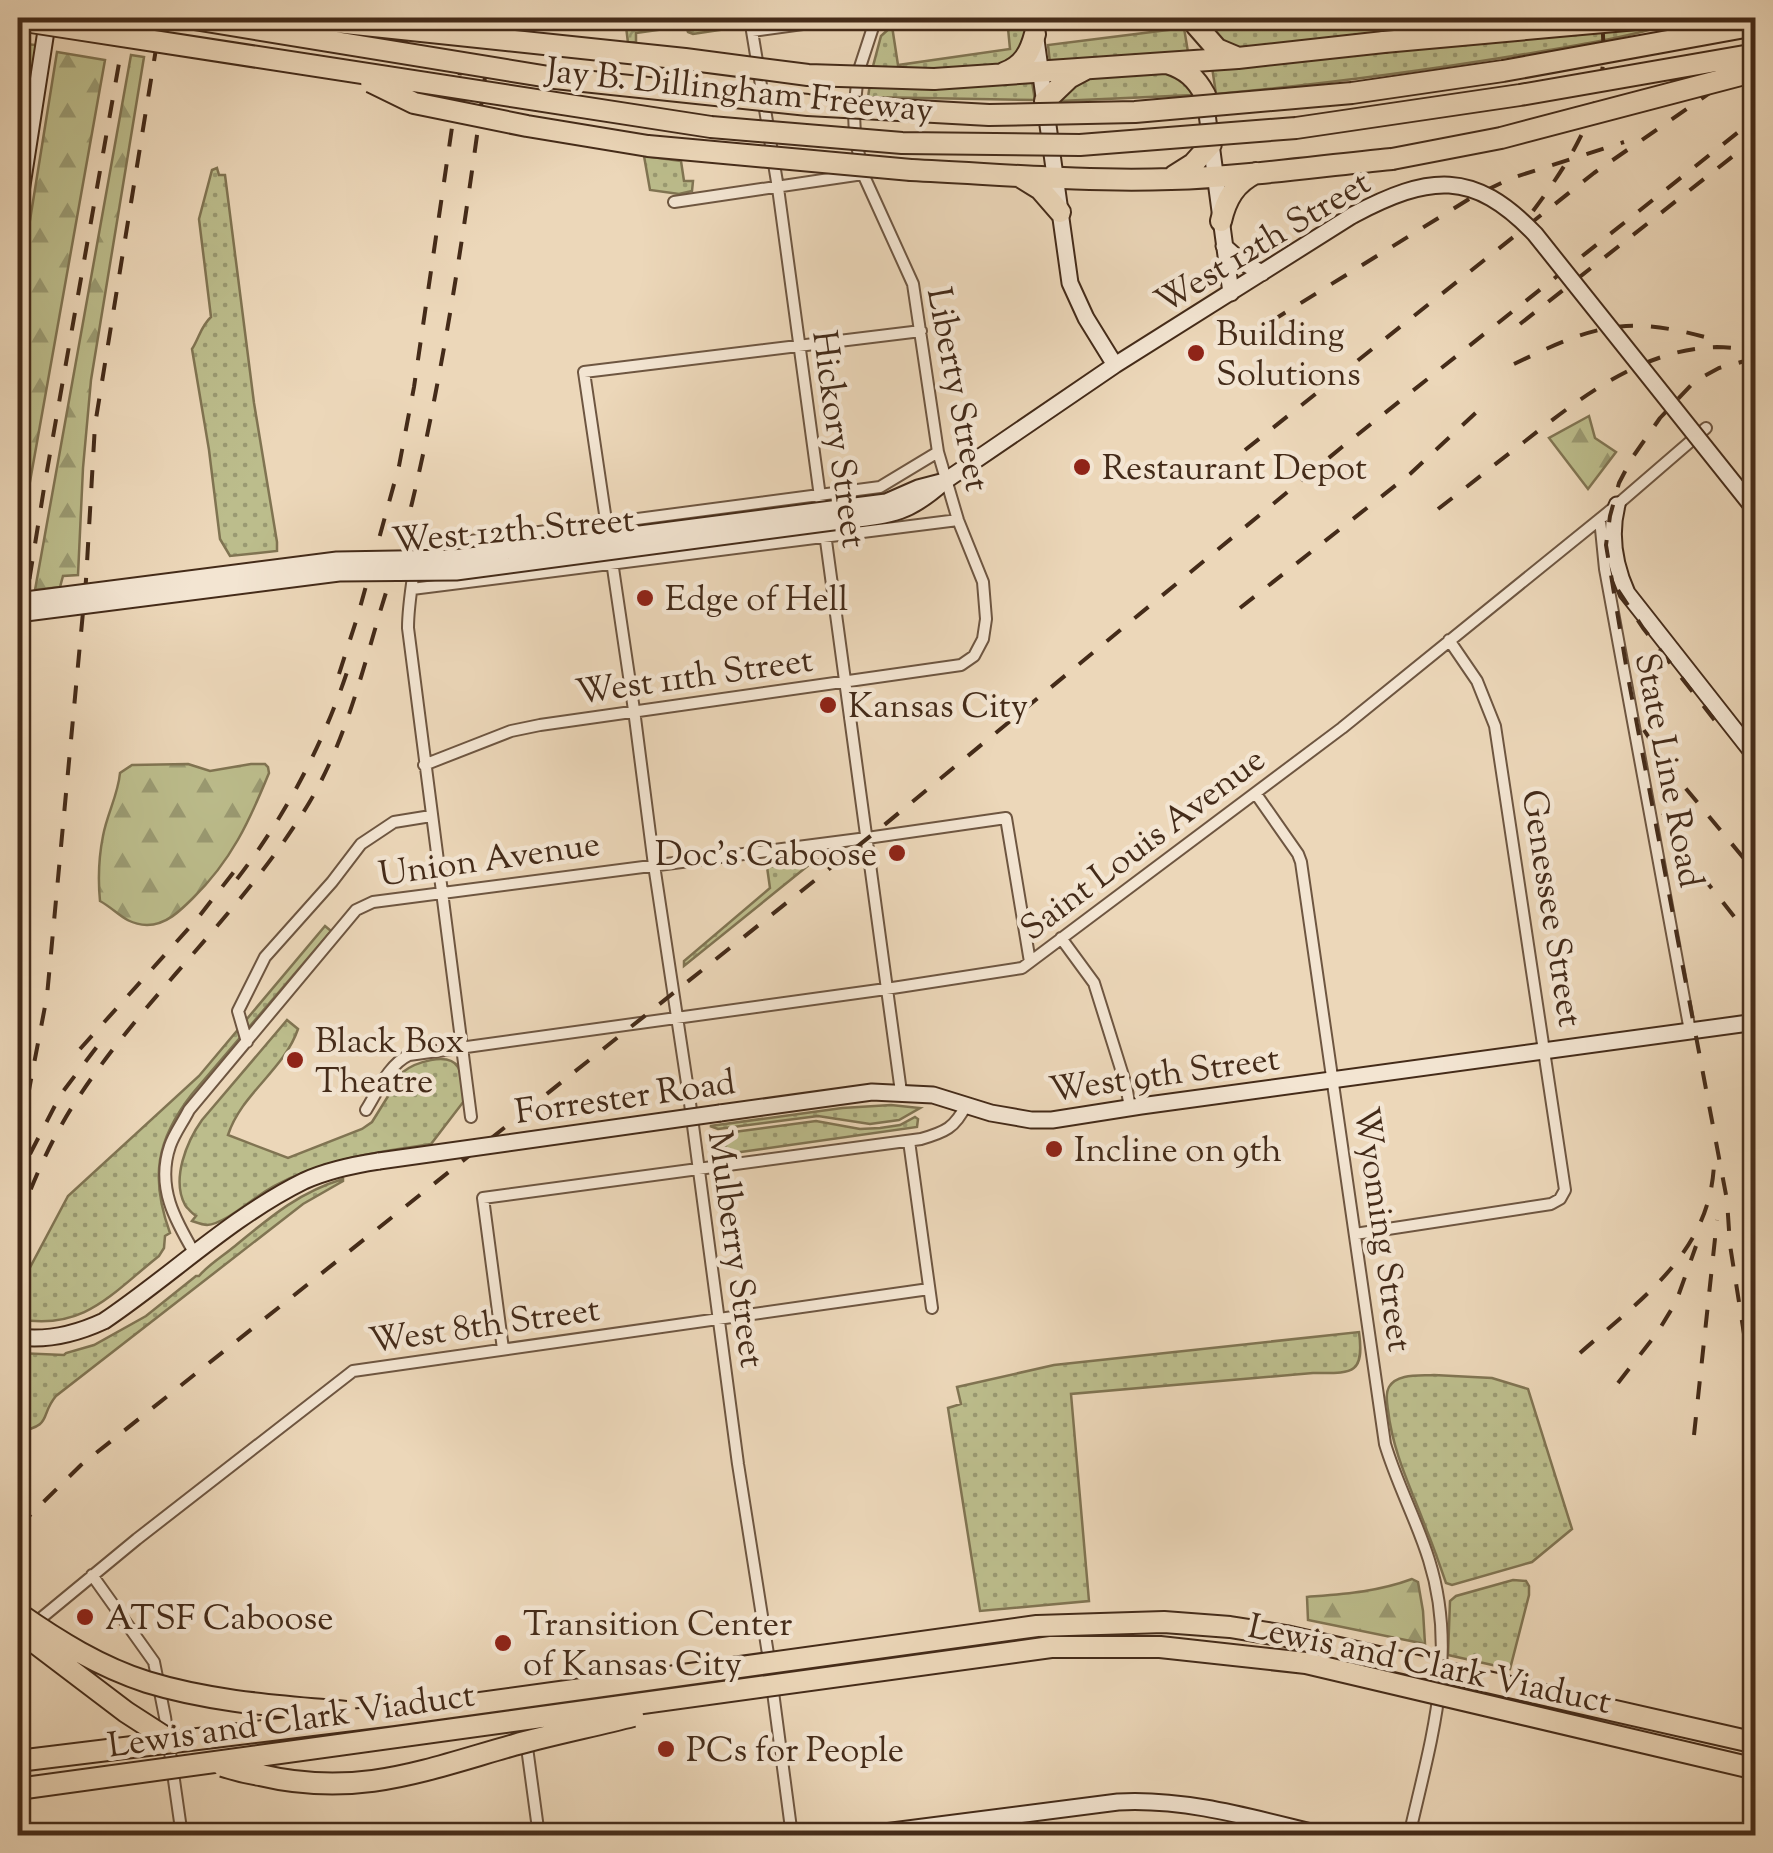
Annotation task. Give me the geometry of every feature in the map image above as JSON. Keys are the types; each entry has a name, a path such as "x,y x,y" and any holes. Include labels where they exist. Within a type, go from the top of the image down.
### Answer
{"highway":[{"name":"Jay B. Dillingham Freeway","path":"188,18 555,78 808,104 989,115 1135,112 1352,94 1756,25"},
{"path":"298,18 808,75 934,79 1238,58 1648,18"},
{"name":"Jay B. Dillingham Freeway","path":"18,20 711,126 902,143 1080,144 1296,128 1756,54"},
{"path":"1196,21 1217,49 1238,58"},
{"path":"1003,74 1026,59 1034,26"},
{"path":"1166,62 1187,72 1205,95"},
{"path":"1045,101 1070,78 1088,68"},
{"path":"352,72 414,103 648,146 911,170 1168,179 1392,159 1502,138 1756,71"},
{"path":"1168,179 1193,164 1211,144"},
{"path":"1053,156 1066,178"},
{"path":"1221,221 1232,190 1259,172"},
{"path":"1017,175 1040,188 1060,212"},
{"path":"18,1613 78,1652 146,1682 245,1703 393,1716"},
{"name":"Lewis and Clark Viaduct","path":"393,1716 1037,1626 1164,1622 1286,1636 1756,1743"},
{"path":"18,1634 181,1748 228,1768 316,1784 350,1785 420,1773 547,1736 757,1688"},
{"name":"Lewis and Clark Viaduct","path":"18,1789 1051,1648 1160,1646 1306,1663 1756,1769"},
{"path":"18,1761 393,1716"}],"main road":[{"path":"18,211 48,18"},
{"path":"1196,21 1231,293"},
{"path":"1034,26 1053,156"},
{"path":"1066,178 1060,212 1070,283 1115,365"},
{"name":"West 12th Street","path":"18,614 339,573 456,572 848,514 944,481 1115,365 1353,214 1420,186 1453,184 1495,199 1517,215 1756,511"},
{"path":"1224,246 1262,273"},
{"path":"1617,505 1612,535 1614,555 1627,593 1756,756"},
{"name":"West 12th Street","path":"18,602 337,560 454,558 848,514"},
{"name":"West 9th Street","path":"966,1105 1011,1118 1052,1120 1756,1022"},
{"name":"Forrester Road","path":"195,1254 259,1207 337,1168 872,1092 933,1095 966,1105"},
{"path":"18,1337 58,1337 104,1321 195,1254"},
{"path":"853,1836 1148,1800 1194,1806 1328,1836"}],"street":[{"name":"Hickory Street","path":"846,18 752,31 778,188 901,1092"},
{"name":"Liberty Street","path":"876,18 858,74 855,136 862,174 912,284 944,481 983,582 986,620 983,639 974,656"},
{"path":"674,202 862,174"},
{"path":"800,346 921,331"},
{"name":"Mulberry Street","path":"792,1836 584,372 800,346"},
{"name":"Saint Louis Avenue","path":"366,1110 392,1069 409,1055 1016,970 1342,728 1706,428"},
{"name":"West 12th Street","path":"938,452 880,486 417,548 412,589 958,520"},
{"path":"623,542 822,517"},
{"name":"State Line Road","path":"1600,519 1605,569 1690,1031"},
{"path":"412,589 408,628 471,1117"},
{"name":"Genessee Street","path":"1355,1234 1551,1204 1562,1196 1565,1183 1495,726 1477,680 1449,640"},
{"name":"West 11th Street","path":"424,764 511,731 961,665 974,656"},
{"name":"Wyoming Street","path":"1256,794 1300,862 1385,1444 1436,1586 1442,1680 1409,1836"},
{"path":"247,1042 238,1011 265,957 362,844 394,822 430,816"},
{"name":"Union Avenue","path":"195,1254 174,1218 166,1193 170,1145 189,1110 356,910 373,902 1006,818 1030,962"},
{"path":"1061,938 1094,984 1130,1108"},
{"path":"504,1349 483,1198 909,1141 942,1132 958,1122 966,1105"},
{"path":"909,1141 932,1308"},
{"name":"West 8th Street","path":"18,1634 352,1371 929,1289"},
{"path":"92,1575 154,1662 182,1836"},
{"path":"519,1688 539,1836"}],"green space":[{"path":"625,18 742,18 742,24 693,34 686,26 636,33 636,42 628,43"},
{"path":"1007,18 1025,18 1021,56 993,69 872,70 881,36 892,26 898,65 1010,49"},
{"path":"1205,18 1573,18 1250,49 1231,48 1208,27"},
{"path":"1656,25 1603,40 1476,62 1216,94 1212,67"},
{"path":"1184,28 1188,52 1050,63 1048,45"},
{"path":"18,43 44,46 18,221"},
{"path":"57,52 105,60 18,549 18,295"},
{"path":"131,55 144,57 91,380 78,575 63,576 60,587 35,590"},
{"path":"1167,69 1192,88 1193,95 1059,101 1086,75"},
{"path":"1032,82 1035,100 868,97 870,84"},
{"path":"644,156 681,161 684,181 693,181 692,191 679,194 650,190"},
{"path":"217,168 219,175 225,175 254,403 277,542 277,551 230,556 220,539 192,349 211,317 199,219 212,170"},
{"path":"1589,416 1595,438 1616,452 1588,489 1549,438"},
{"path":"188,764 210,771 265,764 269,773 238,840 206,884 166,920 147,925 132,922 100,901 102,844 120,773 132,765"},
{"path":"815,860 684,966 684,961 770,888 767,867"},
{"path":"325,926 331,931 192,1094 171,1127 159,1177 170,1233 165,1236 159,1256 111,1296 79,1314 61,1320 18,1319 18,1290 68,1196 199,1076"},
{"path":"287,1020 298,1029 292,1044 242,1107 228,1135 288,1158 362,1129 372,1122 403,1072 431,1060 447,1060 458,1067 464,1101 431,1144 331,1163 274,1186 215,1223 192,1221 196,1216 185,1205 180,1184 191,1138"},
{"path":"842,1108 920,1108 899,1120 870,1124 818,1116 718,1129 710,1126"},
{"path":"915,1117 917,1127 712,1156 712,1141 719,1134 816,1121 860,1129 880,1128 900,1125"},
{"path":"343,1179 303,1204 56,1396 41,1423 18,1432 18,1353 64,1355 94,1345 146,1316 285,1207"},
{"path":"1359,1332 1360,1357 1346,1372 1071,1394 1089,1601 980,1611 948,1408 961,1404 957,1387 1054,1365"},
{"path":"1434,1375 1492,1378 1528,1389 1572,1529 1532,1562 1452,1585 1446,1583 1399,1457 1387,1399 1389,1387 1397,1379"},
{"path":"1412,1579 1418,1582 1425,1644 1308,1620 1307,1597 1373,1590"},
{"path":"1513,1580 1526,1581 1529,1595 1510,1669 1448,1655 1450,1601"}],"railway":[{"path":"18,650 127,18"},
{"path":"18,1131 47,996 86,580 95,425 161,18"},
{"path":"339,674 399,466 468,18"},
{"path":"18,1223 43,1160 76,1101 132,1025 283,842 309,803 342,734 405,530 438,382 493,18"},
{"path":"1533,211 1568,160 1594,105 1603,64 1602,18"},
{"path":"1245,450 1594,173 1756,61"},
{"path":"18,1527 81,1465 883,826 1342,447 1756,118"},
{"path":"1520,324 1756,138"},
{"path":"1270,322 1474,196 1512,178 1624,142"},
{"path":"1514,364 1568,340 1611,328 1662,328 1720,341"},
{"path":"1438,509 1567,409 1638,366 1689,350 1717,347 1756,351"},
{"path":"1756,358 1719,368 1695,381 1660,418 1619,483 1606,545 1727,1200 1730,1245 1756,1410"},
{"path":"1240,608 1410,474 1482,407"},
{"path":"1618,590 1719,726"},
{"path":"237,879 303,776 350,663"},
{"path":"1644,730 1668,767 1756,873"},
{"path":"1663,813 1686,856 1756,944"},
{"path":"80,1049 197,919 240,864"},
{"path":"30,1154 61,1094 99,1044"},
{"path":"1580,1353 1648,1293 1686,1249 1710,1195 1714,1164"},
{"path":"1694,1435 1717,1220"},
{"path":"1618,1383 1676,1302 1696,1246"},
{"path":"1748,1400 1756,1449"}],"place":[{"name":"Building Solutions","path":"1196,353"},
{"name":"Restaurant Depot","path":"1082,467"},
{"name":"Edge of Hell","path":"645,598"},
{"name":"Kansas City","path":"828,705"},
{"name":"Doc's Caboose","path":"897,853"},
{"name":"Black Box Theatre","path":"295,1060"},
{"name":"Incline on 9th","path":"1054,1149"},
{"name":"ATSF Caboose","path":"85,1617"},
{"name":"Transition Center of Kansas City","path":"503,1643"},
{"name":"PCs for People","path":"666,1749"}]}
